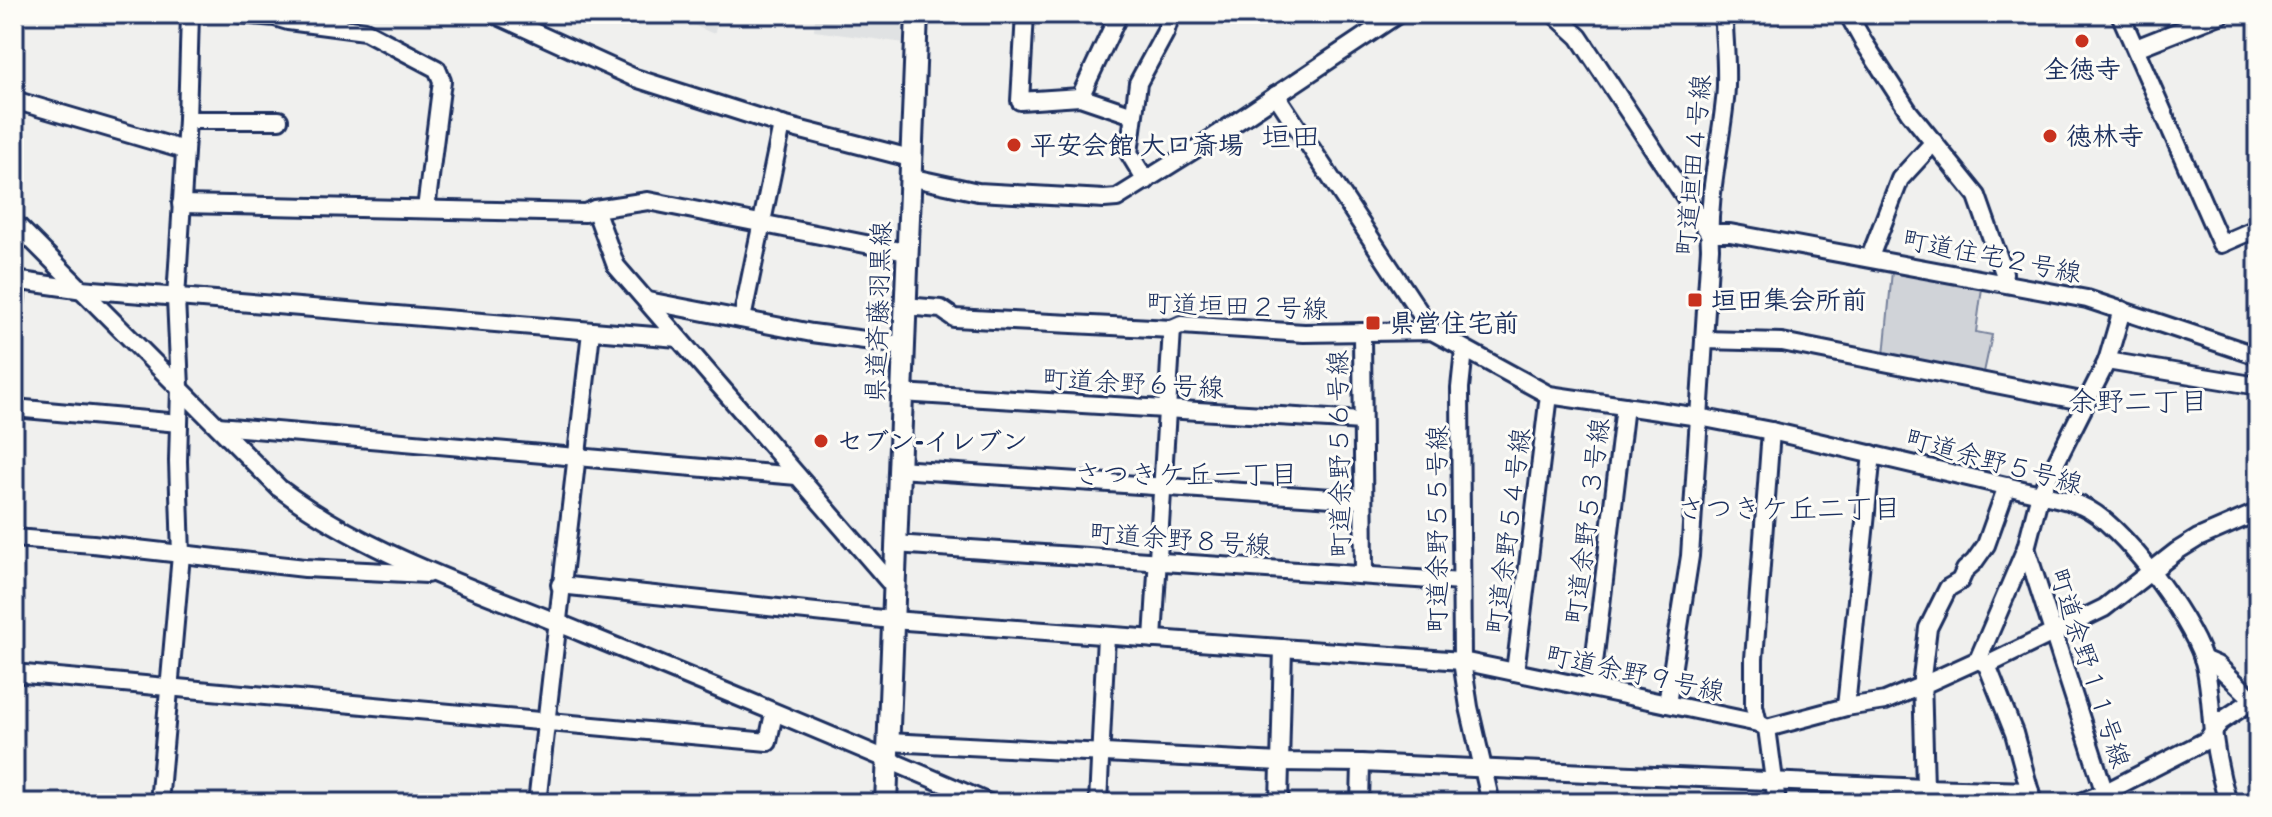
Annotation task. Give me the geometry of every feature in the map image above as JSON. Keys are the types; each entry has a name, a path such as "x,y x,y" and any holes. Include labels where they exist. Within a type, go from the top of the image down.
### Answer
{"main road":[{"name":"県道斉藤羽黒線","path":"886,803 917,14"}],"street":[{"path":"159,803 181,555 176,298 190,14"},
{"path":"240,14 365,31 437,69 442,81 426,209"},
{"path":"494,14 635,78 978,192 1104,199 1122,196 1146,181 1398,14"},
{"path":"1025,14 1020,101 1080,97 1133,115"},
{"path":"1080,97 1119,14"},
{"path":"1146,181 1129,153 1133,115 1138,83 1165,33 1171,14"},
{"path":"1554,14 1579,37 1709,233"},
{"name":"町道垣田４号線","path":"1667,704 1690,556 1713,178 1726,96 1721,14"},
{"path":"1848,14 1909,112 1977,196 2004,273 2002,282"},
{"path":"2120,14 2221,244 2258,228"},
{"path":"2136,48 2222,14"},
{"path":"1276,95 1432,331 1549,395 1699,417"},
{"path":"14,100 184,150"},
{"path":"187,120 279,120"},
{"path":"742,319 782,125"},
{"path":"1870,257 1900,179 1934,142"},
{"path":"181,204 585,213 648,201 906,252"},
{"path":"595,209 616,266 893,586"},
{"path":"14,222 279,488 308,510 437,575 774,713 887,750 989,803"},
{"name":"町道住宅２号線","path":"1709,233 1730,233 1870,257 2087,299 2258,356"},
{"path":"14,317 15,280 82,290 678,338"},
{"path":"648,301 812,333 902,345"},
{"name":"町道垣田２号線","path":"904,306 941,309 954,318 1172,329 1181,325 1304,333 1432,331"},
{"path":"887,750 1101,751 1280,762 1775,781 1925,795 2031,797 2014,733 1982,662 2026,548 2040,494 2107,361 2122,310"},
{"path":"1153,639 1172,329"},
{"path":"537,803 591,332"},
{"name":"町道余野５６号線","path":"1362,332 1364,575"},
{"path":"1704,340 1782,342 2087,402"},
{"name":"町道余野５５号線","path":"1464,350 1460,388 1462,661 1491,803"},
{"path":"2107,361 2258,386"},
{"name":"町道余野６号線","path":"901,393 1362,421"},
{"name":"町道余野５４号線","path":"1515,672 1549,395"},
{"name":"町道余野５３号線","path":"1591,688 1625,406"},
{"path":"14,408 179,423"},
{"name":"町道余野５号線","path":"1699,417 2040,494 2083,506 2105,521 2150,571 2189,627 2203,659 2217,762 2228,803"},
{"path":"218,426 797,476"},
{"path":"1771,431 1754,659 1754,706 1762,726 1777,803"},
{"path":"1846,707 1872,454"},
{"path":"898,469 1363,500"},
{"path":"1925,795 1922,677 1928,628 1948,588 1960,581 1986,545 2007,486"},
{"name":"町道余野９号線","path":"560,585 892,620 1462,661 1762,726 1885,701 2053,633 2104,608 2198,538 2258,512"},
{"path":"14,538 305,568 437,575"},
{"name":"町道余野８号線","path":"895,544 1461,582"},
{"name":"町道余野１１号線","path":"2026,548 2106,798"},
{"path":"1098,803 1106,636"},
{"path":"1279,803 1283,648"},
{"path":"2079,803 2106,798 2207,740 2220,722 2256,702 2217,665 2203,659"},
{"path":"14,673 768,742 774,713"},
{"path":"1360,803 1361,763"}],"shaded area":[{"path":"653,14 721,14 714,34"},
{"path":"806,14 906,14 905,43 814,31 815,18"},
{"path":"1892,271 1982,288 1976,332 1992,335 1983,377 1884,356"}],"place":[{"name":"全徳寺","path":"2082,41"},
{"name":"徳林寺","path":"2050,136"},
{"name":"平安会館 大口斎場","path":"1014,145"},
{"name":"垣田集会所前","path":"1695,300"},
{"name":"県営住宅前","path":"1373,323"},
{"name":"セブン-イレブン","path":"821,441"}],"district":[{"name":"垣田","path":"1291,137"},
{"name":"余野二丁目","path":"2138,401"},
{"name":"さつきケ丘一丁目","path":"1186,474"},
{"name":"さつきケ丘二丁目","path":"1789,508"}]}
